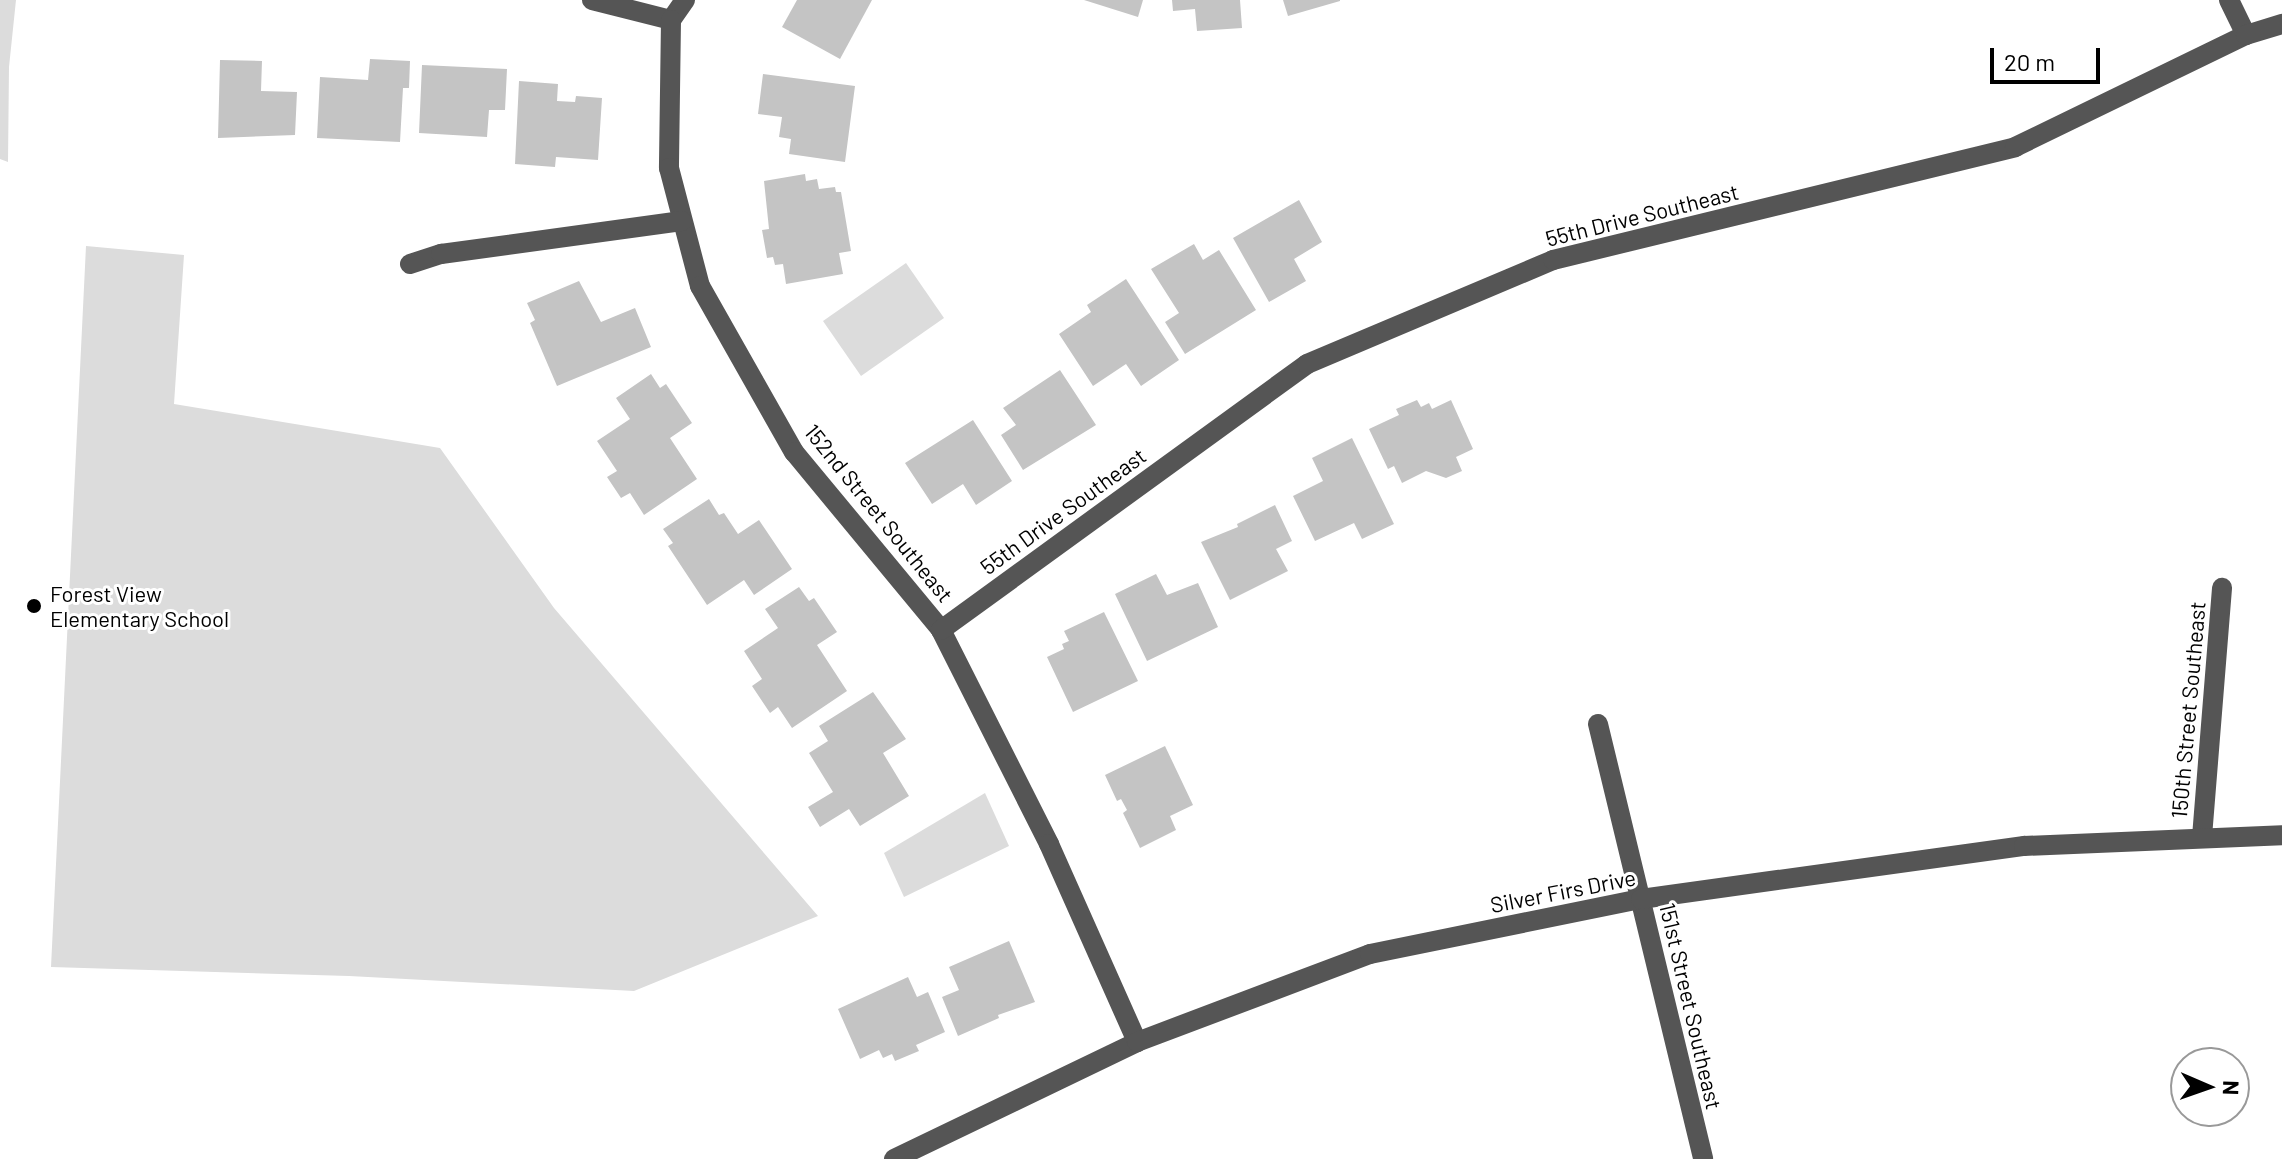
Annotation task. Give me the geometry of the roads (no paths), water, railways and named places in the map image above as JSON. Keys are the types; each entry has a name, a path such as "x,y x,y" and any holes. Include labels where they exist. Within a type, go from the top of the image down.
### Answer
{"street":[{"path":"592,0 671,20 685,0"},
{"path":"2229,0 2246,35"},
{"name":"152nd Street Southeast","path":"671,20 669,168 700,286 794,452 941,630 1049,844 1137,1042"},
{"name":"55th Drive Southeast","path":"941,630 1307,364 1553,260 2015,147 2246,35 2282,24"},
{"path":"410,264 441,254 682,221"},
{"name":"150th Street Southeast","path":"2202,837 2222,588"},
{"name":"151st Street Southeast","path":"1598,724 1703,1159"},
{"name":"Silver Firs Drive","path":"894,1159 1137,1042 1370,954 1641,899 2024,846 2282,835"}],"place":[{"name":"Forest View Elementary School","path":"34,606"}]}
